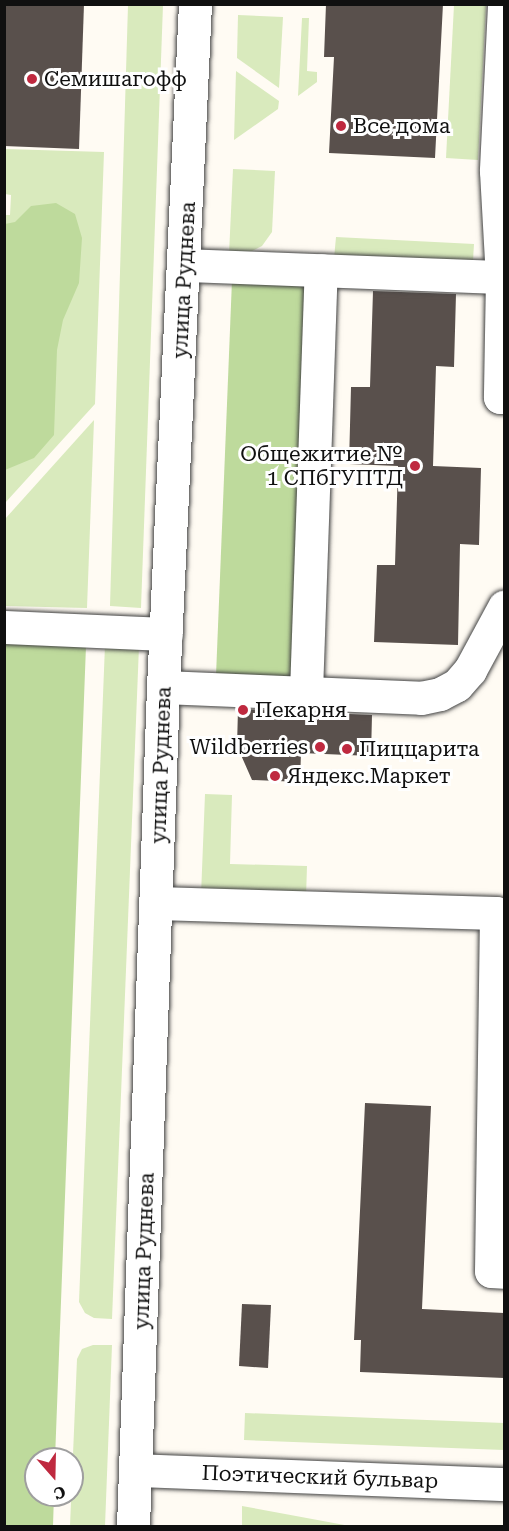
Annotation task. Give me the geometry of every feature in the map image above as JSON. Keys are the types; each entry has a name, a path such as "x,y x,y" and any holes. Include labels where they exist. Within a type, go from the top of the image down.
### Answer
{"street":[{"name":"улица Руднева","path":"133,1527 166,634 185,265 195,4"},
{"path":"504,5 496,171 502,277 500,397 504,397"},
{"path":"185,265 502,277"},
{"path":"306,692 321,270"},
{"path":"164,687 421,698 440,694 457,685 470,670 504,607"},
{"path":"4,627 166,634"},
{"path":"156,903 496,913 500,1128 491,1271 504,1272"},
{"name":"Поэтический бульвар","path":"135,1470 504,1484"}],"green space":[{"path":"128,5 163,5 141,608 110,606"},
{"path":"454,5 486,5 478,160 446,158"},
{"path":"238,15 283,17 279,88 237,58"},
{"path":"302,18 309,18 307,71 317,72 317,82 298,96"},
{"path":"236,71 279,101 278,109 234,140"},
{"path":"5,149 104,152 95,404 5,503 4,215 10,215 11,195 5,194"},
{"path":"233,169 275,171 272,232 262,246 246,254 229,254"},
{"path":"56,203 75,214 82,238 79,283 63,320 57,350 54,435 34,458 5,470 5,224 15,222 31,206"},
{"path":"336,237 474,244 473,261 334,259"},
{"path":"232,280 313,283 297,679 216,676"},
{"path":"94,420 87,608 5,606 5,519"},
{"path":"5,643 86,646 55,1447 24,1447 24,1507 54,1507 53,1526 5,1526"},
{"path":"105,645 139,646 112,1319 94,1318 85,1313 79,1302"},
{"path":"205,794 232,795 230,864 307,866 306,898 201,895"},
{"path":"93,1345 112,1345 105,1526 70,1526 71,1507 84,1507 84,1447 73,1447 77,1359 82,1349"},
{"path":"245,1413 504,1423 504,1450 244,1440"},
{"path":"242,1506 350,1526 242,1526"}],"building":[{"name":"Семишагофф","path":"4,4 84,4 79,149 4,146"},
{"path":"326,4 443,4 435,158 329,153 334,57 324,57"},
{"name":"Общежитие № 1 СПбГУПТД","path":"373,291 456,294 454,367 436,366 433,466 481,468 479,545 460,544 458,645 374,642 377,565 395,565 398,466 349,464 351,387 370,387"},
{"path":"238,709 372,715 371,756 301,753 300,782 252,780 237,746"},
{"path":"365,1103 431,1106 422,1309 504,1313 504,1378 360,1372 361,1340 354,1340"},
{"path":"242,1304 271,1305 268,1368 239,1366"}],"place":[{"name":"Семишагофф","path":"32,79"},
{"name":"Все дома","path":"341,126"},
{"name":"Общежитие № 1 СПбГУПТД","path":"415,466"},
{"name":"Пекарня","path":"243,710"},
{"name":"Wildberries","path":"320,747"},
{"name":"Пиццарита","path":"347,749"},
{"name":"Яндекс.Маркет","path":"275,776"}]}
